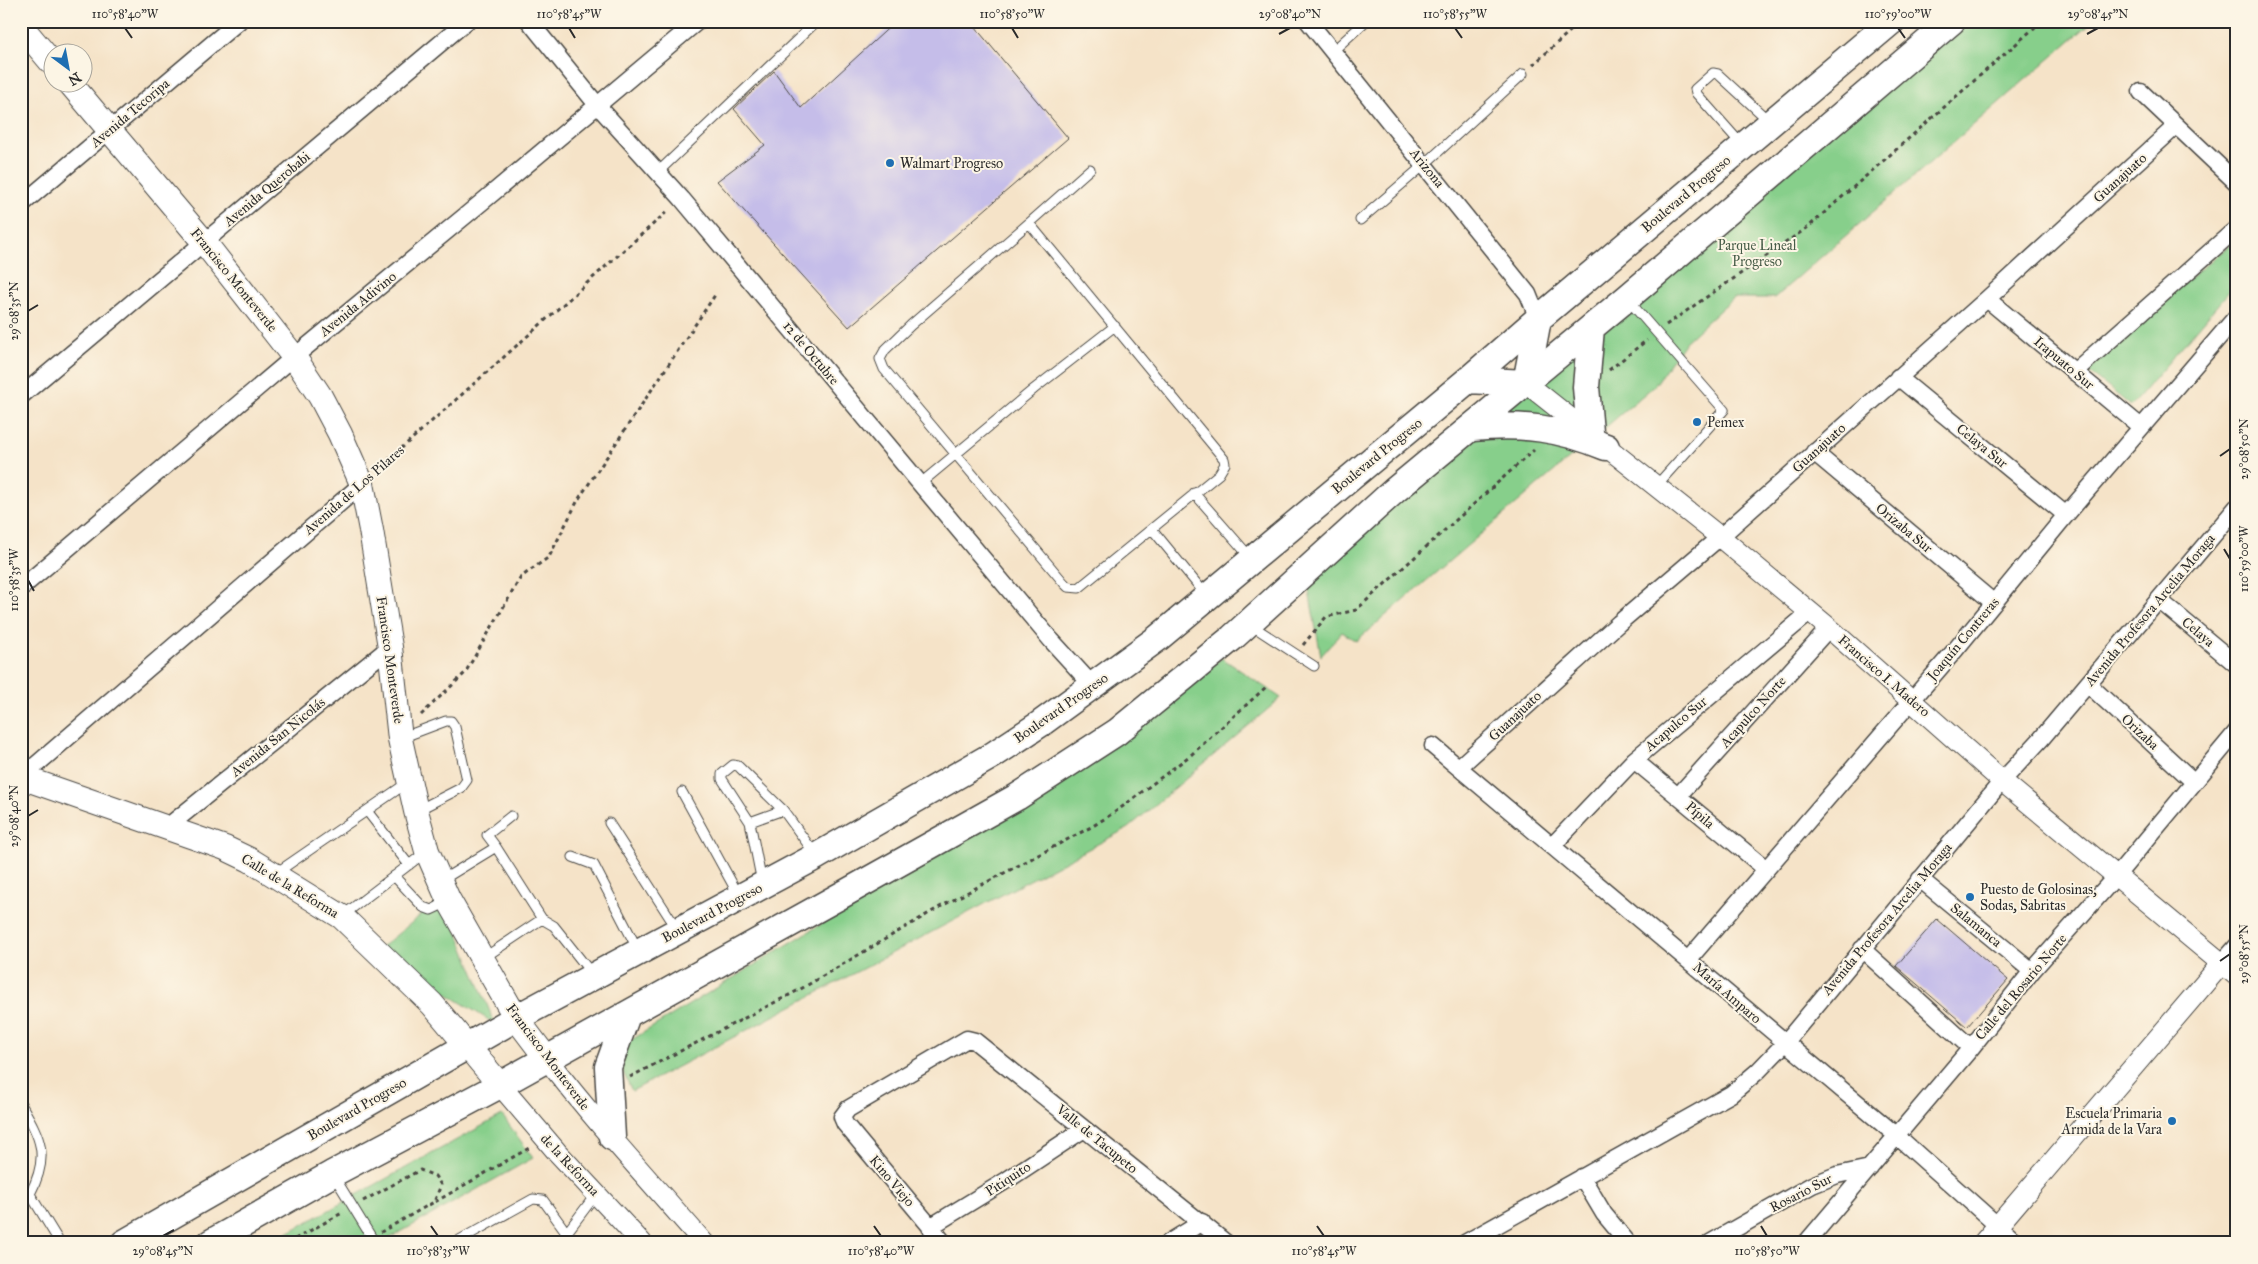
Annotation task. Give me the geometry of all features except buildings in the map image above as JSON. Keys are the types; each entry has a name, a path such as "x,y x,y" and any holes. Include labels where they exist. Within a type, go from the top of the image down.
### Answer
{"main road":[{"name":"Boulevard Progreso","path":"124,1243 516,1018 763,886 994,755 1158,638 1468,380 1892,21"},
{"path":"210,1243 332,1174 627,1015 1017,797 1117,732 1248,623 1360,520 1592,328 1952,21"},
{"path":"21,26 42,51"},
{"name":"Francisco Monteverde","path":"77,92 204,242 294,357 324,404 362,484 390,647 400,737 416,811 418,858 445,891 516,1018 547,1059"},
{"path":"1526,383 1538,319"},
{"path":"1472,428 1499,425 1545,428 1598,439 1586,387 1592,328"},
{"path":"1468,380 1526,383"},
{"name":"Calle de la Reforma","path":"22,777 225,848 250,860 342,917 414,984 468,1045 500,1085"},
{"path":"612,1137 608,1067 627,1015"}],"street":[{"name":"Avenida Tecoripa","path":"21,205 240,21"},
{"name":"Avenida Querobabi","path":"21,396 467,21"},
{"name":"12 de Octubre","path":"529,21 598,106 682,199 1051,640 1093,686"},
{"name":"Avenida Adivino","path":"21,588 294,357 698,21"},
{"name":"Arizona","path":"1308,21 1528,294 1538,319"},
{"path":"2141,92 2237,182"},
{"name":"Guanajuato","path":"1459,767 1619,623 1720,537 1987,299 2176,126"},
{"path":"2074,372 2237,228"},
{"name":"Irapuato Sur","path":"1987,299 2141,427"},
{"name":"Joaquín Contreras","path":"1688,960 1912,700 2066,515 2237,316"},
{"name":"Celaya Sur","path":"1898,377 2066,515"},
{"name":"Francisco I. Madero","path":"1526,383 1720,537 1829,628 2002,781 2229,970"},
{"name":"Orizaba Sur","path":"1814,452 1994,603"},
{"name":"Avenida de Los Pilares","path":"22,777 362,484"},
{"name":"Avenida Profesora Arcelia Moraga","path":"1465,1243 1731,1094 1758,1071 1785,1043 2002,781 2088,684 2237,507"},
{"name":"Celaya","path":"2159,600 2237,665"},
{"name":"Acapulco Sur","path":"1553,845 1634,760 1809,613"},
{"name":"Acapulco Norte","path":"1678,796 1829,628"},
{"name":"Avenida San Nicolás","path":"166,828 390,647"},
{"name":"Orizaba","path":"2088,684 2193,781"},
{"name":"Calle del Rosario Norte","path":"1806,1243 1971,1048 2032,971 2117,875 2193,781 2237,731"},
{"name":"María Amparo","path":"1433,746 1897,1136 2018,1243"},
{"name":"Pípila","path":"1634,760 1766,870"},
{"name":"Salamanca","path":"1920,879 2032,971"},
{"path":"1983,1243 2229,970 2237,946"},
{"path":"1862,949 1971,1048"},
{"name":"Kino Viejo","path":"944,1243 845,1124 842,1117 848,1109 968,1039"},
{"name":"Valle de Tacupeto","path":"968,1039 975,1041 1226,1243"},
{"name":"Francisco Monteverde","path":"547,1059 581,1103 704,1243"},
{"name":"de la Reforma","path":"500,1085 542,1135 642,1243"},
{"name":"Pitiquito","path":"930,1227 1007,1180 1084,1129"},
{"name":"Rosario Sur","path":"1710,1243 1812,1185 1837,1175 1870,1168"},
{"path":"1582,1177 1604,1214 1628,1243"},
{"path":"1168,1243 1202,1222"}],"lane":[{"path":"658,172 817,21"},
{"path":"1333,50 1366,21"},
{"path":"1360,220 1424,165 1523,74"},
{"path":"1743,146 1696,94 1695,89 1707,78 1713,74 1718,74 1771,123"},
{"path":"1029,223 1224,459 1224,464 1219,474 1079,588 1068,587 884,369 880,359 882,354 910,325 1090,169"},
{"path":"1627,298 1661,334 1697,380 1724,410 1656,486"},
{"path":"921,483 1115,326"},
{"path":"1194,493 1252,559"},
{"path":"1152,529 1207,597"},
{"path":"1248,623 1314,666"},
{"path":"400,737 451,721 455,727 467,780 461,788 416,811"},
{"path":"763,886 750,822 722,779 722,774 733,765 738,766 783,810 816,856"},
{"path":"274,875 409,781"},
{"path":"682,792 740,898"},
{"path":"342,917 418,858 367,810"},
{"path":"750,822 783,810"},
{"path":"511,816 487,835 542,919 554,926 594,976"},
{"path":"609,823 679,931"},
{"path":"394,876 424,908 431,910 445,891 496,847"},
{"path":"573,857 594,865 640,952"},
{"path":"482,959 542,919"},
{"path":"21,1104 39,1140 43,1161 30,1194"},
{"path":"332,1174 374,1240"},
{"path":"21,1186 30,1194 60,1243"},
{"path":"559,1243 596,1194"},
{"path":"454,1243 536,1198 543,1200 574,1243"}],"path":[{"path":"1523,74 1581,21"},
{"path":"1661,334 1807,228 2042,21"},
{"name":"Avenida de Los Pilares","path":"362,484 682,199"},
{"path":"400,737 465,674 521,577 549,557 578,500 715,296"},
{"path":"1586,387 1652,336"},
{"path":"1297,654 1326,617 1356,610 1536,448"},
{"path":"608,1089 799,990 938,908 1093,826 1118,810 1192,754 1266,687"},
{"path":"374,1240 434,1202 531,1146 542,1135"},
{"path":"288,1243 420,1170 435,1176 441,1185 434,1202"}],"green space":[{"name":"Parque Lineal Progreso","path":"1964,21 2093,21 1774,298 1733,298 1685,342 1655,385 1356,641 1342,632 1321,656 1306,575"},
{"path":"2237,239 2237,282 2131,406 2088,371 2174,291"},
{"path":"1222,658 1281,698 1128,828 632,1091 623,1072 623,1045 1026,799"},
{"path":"443,897 495,1024 378,950"},
{"path":"502,1115 533,1158 381,1243 269,1243"}],"place":[{"name":"Walmart Progreso","path":"890,163"},
{"name":"Pemex","path":"1697,422"},
{"name":"Puesto de Golosinas, Sodas, Sabritas","path":"1970,897"},
{"name":"Escuela Primaria Armida de la Vara","path":"2172,1121"}]}
